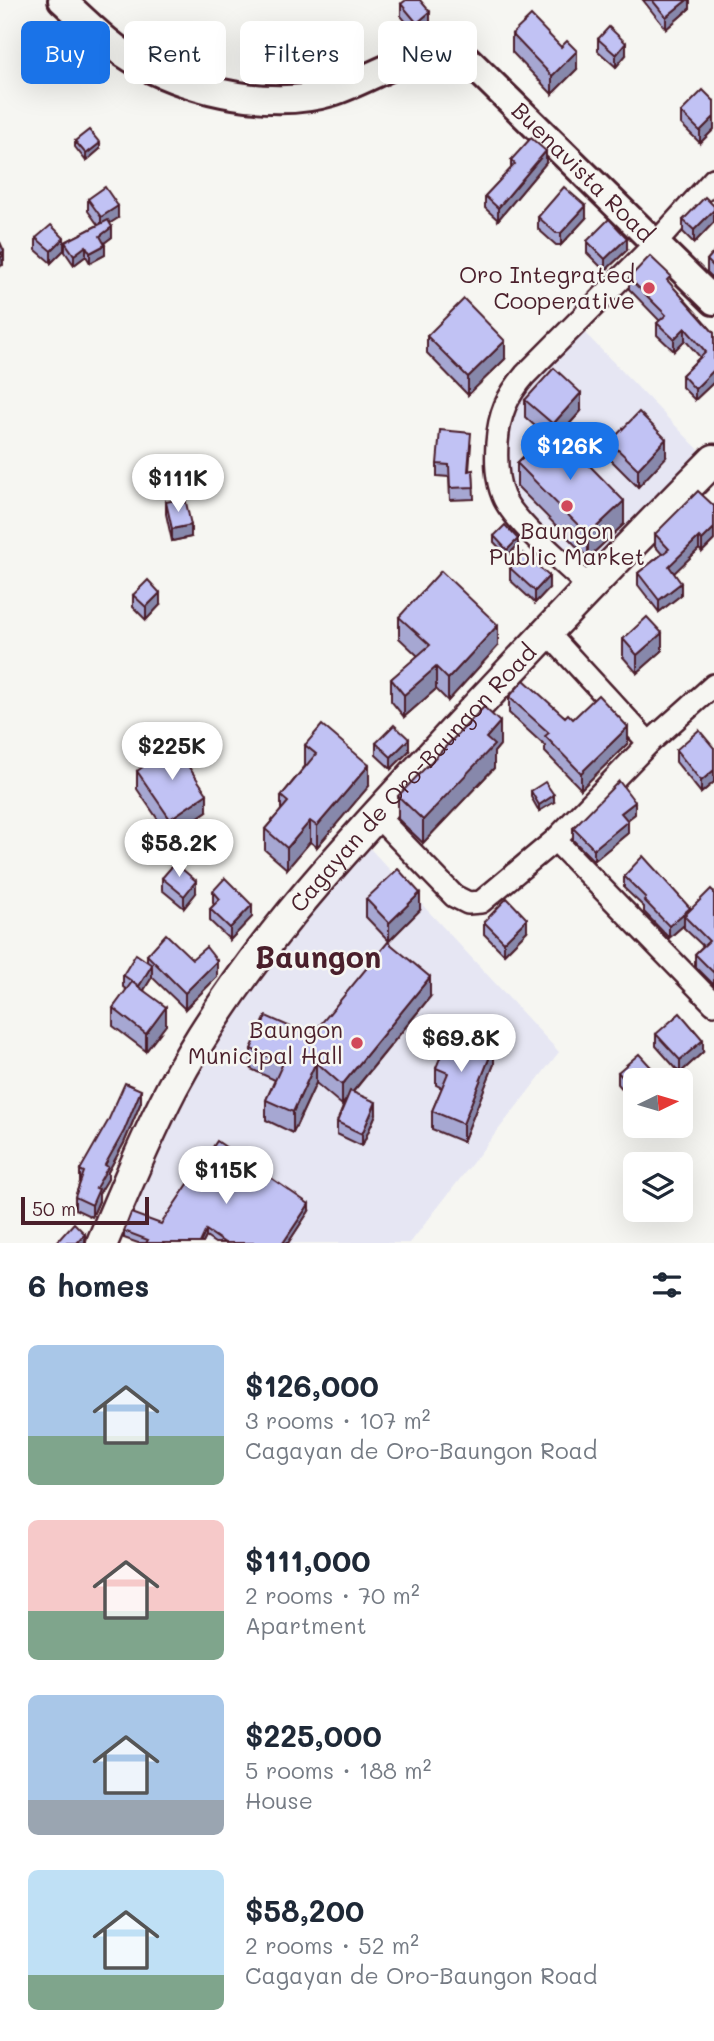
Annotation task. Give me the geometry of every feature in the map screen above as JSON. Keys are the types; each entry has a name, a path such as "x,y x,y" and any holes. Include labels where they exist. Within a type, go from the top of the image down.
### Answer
{"main road":[{"name":"Cagayan de Oro-Baungon Road","path":"102,1243 172,1088 219,1012 269,943 376,815 546,631 714,460"}],"street":[{"name":"Buenavista Road","path":"62,0 89,26 140,64 201,86 247,98 302,98 332,92 419,56 437,52 467,59 714,301"},
{"path":"589,587 521,520 503,498 495,466 499,422 508,395 525,374 656,243 714,179"},
{"path":"546,631 649,743"},
{"path":"376,815 454,896 468,903 488,897 555,840 649,743 714,685"},
{"path":"555,840 714,1004"}],"shaded area":[{"path":"581,329 703,454 585,572 511,495 502,463 505,431 517,397"},
{"path":"363,841 559,1052 410,1243 187,1243 122,1209 197,1057"}],"building":[{"path":"406,0 420,0 430,12 419,21 415,21 401,4"},
{"path":"652,0 687,0 666,17"},
{"path":"531,16 561,47 567,41 577,51 552,76 512,34"},
{"path":"609,27 626,43 616,55 598,39"},
{"path":"703,90 714,101 714,117 700,131 681,112"},
{"path":"89,130 100,143 86,154 75,141"},
{"path":"531,138 546,151 498,208 485,196 515,164 511,160"},
{"path":"105,187 118,206 101,217 88,199"},
{"path":"564,187 586,206 561,233 556,233 538,217"},
{"path":"705,197 714,206 714,210 694,230 683,220"},
{"path":"609,219 627,238 605,259 587,241"},
{"path":"108,220 112,227 100,236 105,245 90,253 86,246 74,255 65,242"},
{"path":"51,225 64,238 51,251 36,238"},
{"path":"0,242 4,251 0,258"},
{"path":"714,252 714,267 707,260"},
{"path":"650,256 671,276 667,280 714,333 714,370 695,389 682,375 706,352 685,328 674,339 657,323 666,315 629,278"},
{"path":"464,299 505,341 468,377 427,336"},
{"path":"554,368 581,393 553,424 525,400"},
{"path":"639,412 666,439 638,469 610,442"},
{"path":"553,428 624,501 588,535 517,463"},
{"path":"440,430 471,433 468,471 473,470 474,487 450,488 449,465 437,464"},
{"path":"698,491 714,506 714,528 702,540 699,537 669,566 681,583 659,600 638,573 669,549 655,534"},
{"path":"185,498 191,525 172,529 166,502"},
{"path":"505,525 518,539 507,550 494,536"},
{"path":"523,553 549,576 535,591 510,568"},
{"path":"441,571 498,625 448,679 436,667 404,695 391,679 430,645 399,617"},
{"path":"148,580 160,593 146,607 133,595"},
{"path":"647,617 662,633 637,655 623,639"},
{"path":"524,680 565,717 568,714 573,719 598,695 628,727 581,773 545,736 549,733 509,697"},
{"path":"484,707 500,722 486,738 494,745 423,820 398,796"},
{"path":"322,725 369,765 317,826 310,821 287,848 265,829 288,802 281,796 316,754 305,745"},
{"path":"394,725 409,739 391,757 376,743"},
{"path":"699,730 714,748 714,770 701,781 676,750"},
{"path":"174,745 207,794 170,819 137,771"},
{"path":"619,781 635,802 621,813 628,821 594,849 573,828"},
{"path":"545,782 554,795 539,805 531,791"},
{"path":"643,856 690,908 669,926 624,876"},
{"path":"175,863 196,881 184,896 162,878"},
{"path":"398,869 420,893 389,923 366,899"},
{"path":"225,878 252,905 230,928 210,909 220,899 213,891"},
{"path":"711,889 714,892 714,973 695,954 709,941 684,916"},
{"path":"507,898 527,919 504,942 484,922"},
{"path":"166,934 192,959 206,947 217,961 185,993 147,955"},
{"path":"388,942 430,977 342,1085 316,1062 293,1112 266,1100 283,1063 251,1049 266,1016 311,1036"},
{"path":"136,954 152,965 139,986 123,975"},
{"path":"132,982 166,1007 146,1034 113,1008"},
{"path":"680,1013 703,1040 680,1060 656,1034"},
{"path":"452,1028 494,1046 463,1124 432,1111 448,1073 436,1068"},
{"path":"639,1054 652,1068 623,1068 623,1078 618,1072"},
{"path":"125,1083 141,1090 124,1131 105,1165 108,1167 96,1188 99,1189 92,1205 75,1197 84,1172 80,1170 108,1121"},
{"path":"350,1091 376,1102 362,1134 337,1122"},
{"path":"217,1141 309,1204 283,1243 225,1243 206,1230 200,1243 146,1243 148,1240 124,1231 131,1213 161,1224"},
{"path":"74,1223 85,1234 77,1243 56,1243"}],"place":[{"name":"Oro Integrated Cooperative","path":"649,288"},
{"name":"Baungon Public Market","path":"567,506"},
{"name":"Baungon Municipal Hall","path":"357,1043"}],"district":[{"name":"Baungon","path":"318,958"}]}
